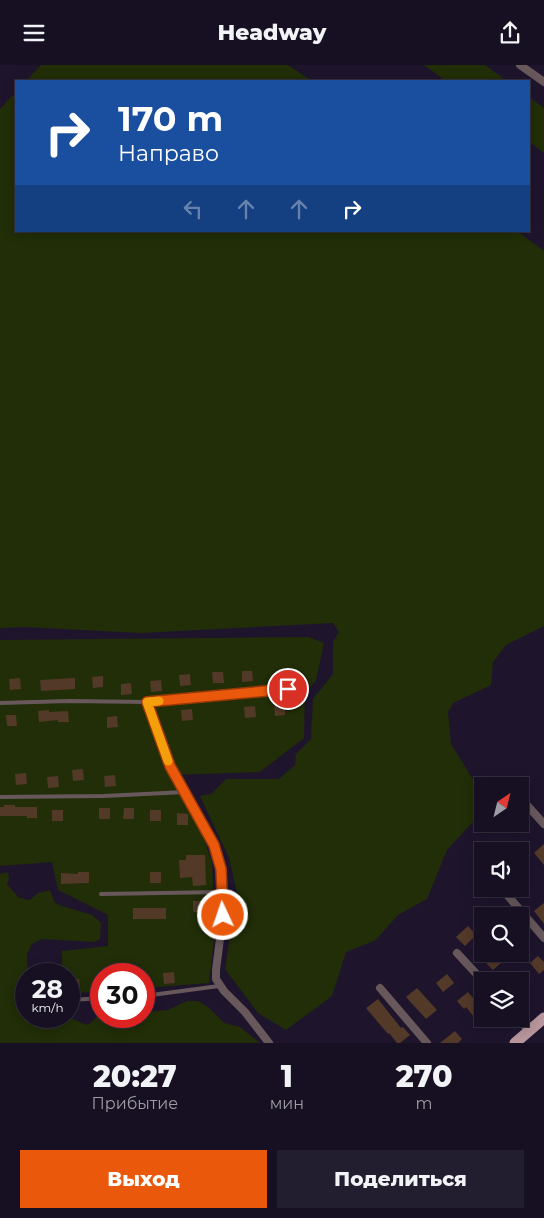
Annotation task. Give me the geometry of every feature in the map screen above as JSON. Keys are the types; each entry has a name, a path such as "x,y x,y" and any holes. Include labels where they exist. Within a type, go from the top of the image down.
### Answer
{"main road":[{"path":"514,1043 544,1018"}],"street":[{"path":"520,65 544,82"},
{"path":"147,702 170,766 214,845 221,869 223,915 216,979 219,986 245,1012 269,1043"},
{"path":"529,806 544,824"},
{"path":"509,897 544,938"},
{"path":"457,953 475,972"},
{"path":"380,988 427,1043"},
{"path":"525,1027 529,1031"}],"lane":[{"path":"0,703 69,701 147,702 288,689"},
{"path":"0,797 104,796 185,792"},
{"path":"101,893 222,892"},
{"path":"155,995 219,986"}],"green space":[{"path":"41,65 288,65 310,80 27,80"},
{"path":"424,65 485,65 506,80 445,80"},
{"path":"15,93 15,232 518,232 544,251 544,626 506,645 493,662 491,685 453,703 448,712 451,744 474,781 474,821 447,850 427,899 398,915 376,940 346,952 332,996 286,1030 258,1013 225,969 237,892 229,858 200,796 211,794 226,779 279,779 295,765 296,754 311,739 313,699 333,674 333,642 339,632 333,623 141,633 25,627 0,628 0,109"},
{"path":"530,98 544,108 544,153 530,143"},
{"path":"309,637 324,643 316,680 305,694 304,738 260,772 170,775 202,833 212,862 215,932 209,983 155,987 155,963 90,963 90,992 80,993 80,963 62,963 62,951 108,946 108,915 58,890 52,862 0,866 0,640"},
{"path":"8,872 7,884 19,898 30,900 38,893 50,890 54,901 59,905 92,915 101,923 100,939 95,942 42,939 32,944 27,954 27,963 15,963 15,1028 80,1028 80,1022 86,1025 90,1023 90,1028 155,1028 155,1011 168,1010 187,1001 198,1001 208,1007 224,1023 240,1027 260,1043 0,1043 0,874"}],"building":[{"path":"292,670 293,681 282,682 281,671"},
{"path":"242,671 252,671 253,681 242,682"},
{"path":"212,672 223,672 224,683 213,683"},
{"path":"190,674 191,685 180,686 179,675"},
{"path":"103,676 103,687 93,688 92,677"},
{"path":"20,678 21,689 10,690 9,679"},
{"path":"75,678 75,689 41,691 40,680"},
{"path":"161,680 162,691 151,692 150,681"},
{"path":"131,683 132,694 121,695 121,684"},
{"path":"285,704 285,715 275,716 274,705"},
{"path":"255,706 256,717 245,718 244,707"},
{"path":"192,709 193,720 182,721 181,710"},
{"path":"49,710 49,712 68,711 69,722 58,722 58,720 39,722 38,711"},
{"path":"6,715 16,715 17,726 7,726"},
{"path":"117,716 118,727 107,728 107,717"},
{"path":"83,769 84,780 73,781 72,770"},
{"path":"26,773 27,784 16,785 15,774"},
{"path":"115,775 116,786 105,787 104,776"},
{"path":"58,776 59,787 48,788 47,777"},
{"path":"4,805 37,807 37,818 0,816 0,807 4,807"},
{"path":"99,808 110,808 110,819 99,819"},
{"path":"124,808 134,808 134,819 123,819"},
{"path":"52,810 63,810 63,821 52,821"},
{"path":"150,810 161,810 161,821 150,821"},
{"path":"177,813 188,814 188,825 177,825"},
{"path":"544,844 544,865 534,853"},
{"path":"186,855 205,855 206,885 193,886 192,877 180,878 179,860 186,860"},
{"path":"78,872 89,872 89,883 61,884 61,873 78,874"},
{"path":"150,872 161,872 161,883 150,883"},
{"path":"193,901 204,901 204,912 193,912"},
{"path":"544,903 544,924 534,911"},
{"path":"133,908 166,908 166,919 133,919"},
{"path":"468,926 474,933 474,937 465,946 456,937"},
{"path":"538,956 544,962 544,970 539,974 530,963"},
{"path":"485,962 502,962 493,970"},
{"path":"174,972 175,983 164,984 163,973"},
{"path":"447,974 454,983 443,992 436,983"},
{"path":"417,988 437,1010 426,1019 406,997"},
{"path":"468,992 474,999 474,1017 466,1007 464,1009 457,1001"},
{"path":"378,999 401,1028 403,1027 410,1035 400,1043 397,1043 388,1034 366,1008"},
{"path":"455,1031 462,1039 458,1043 440,1043"}],"slow traffic":[{"path":"159,701 147,702 168,761"}],"route":[{"path":"223,915 221,869 214,845 170,766 147,702 288,689"}]}
